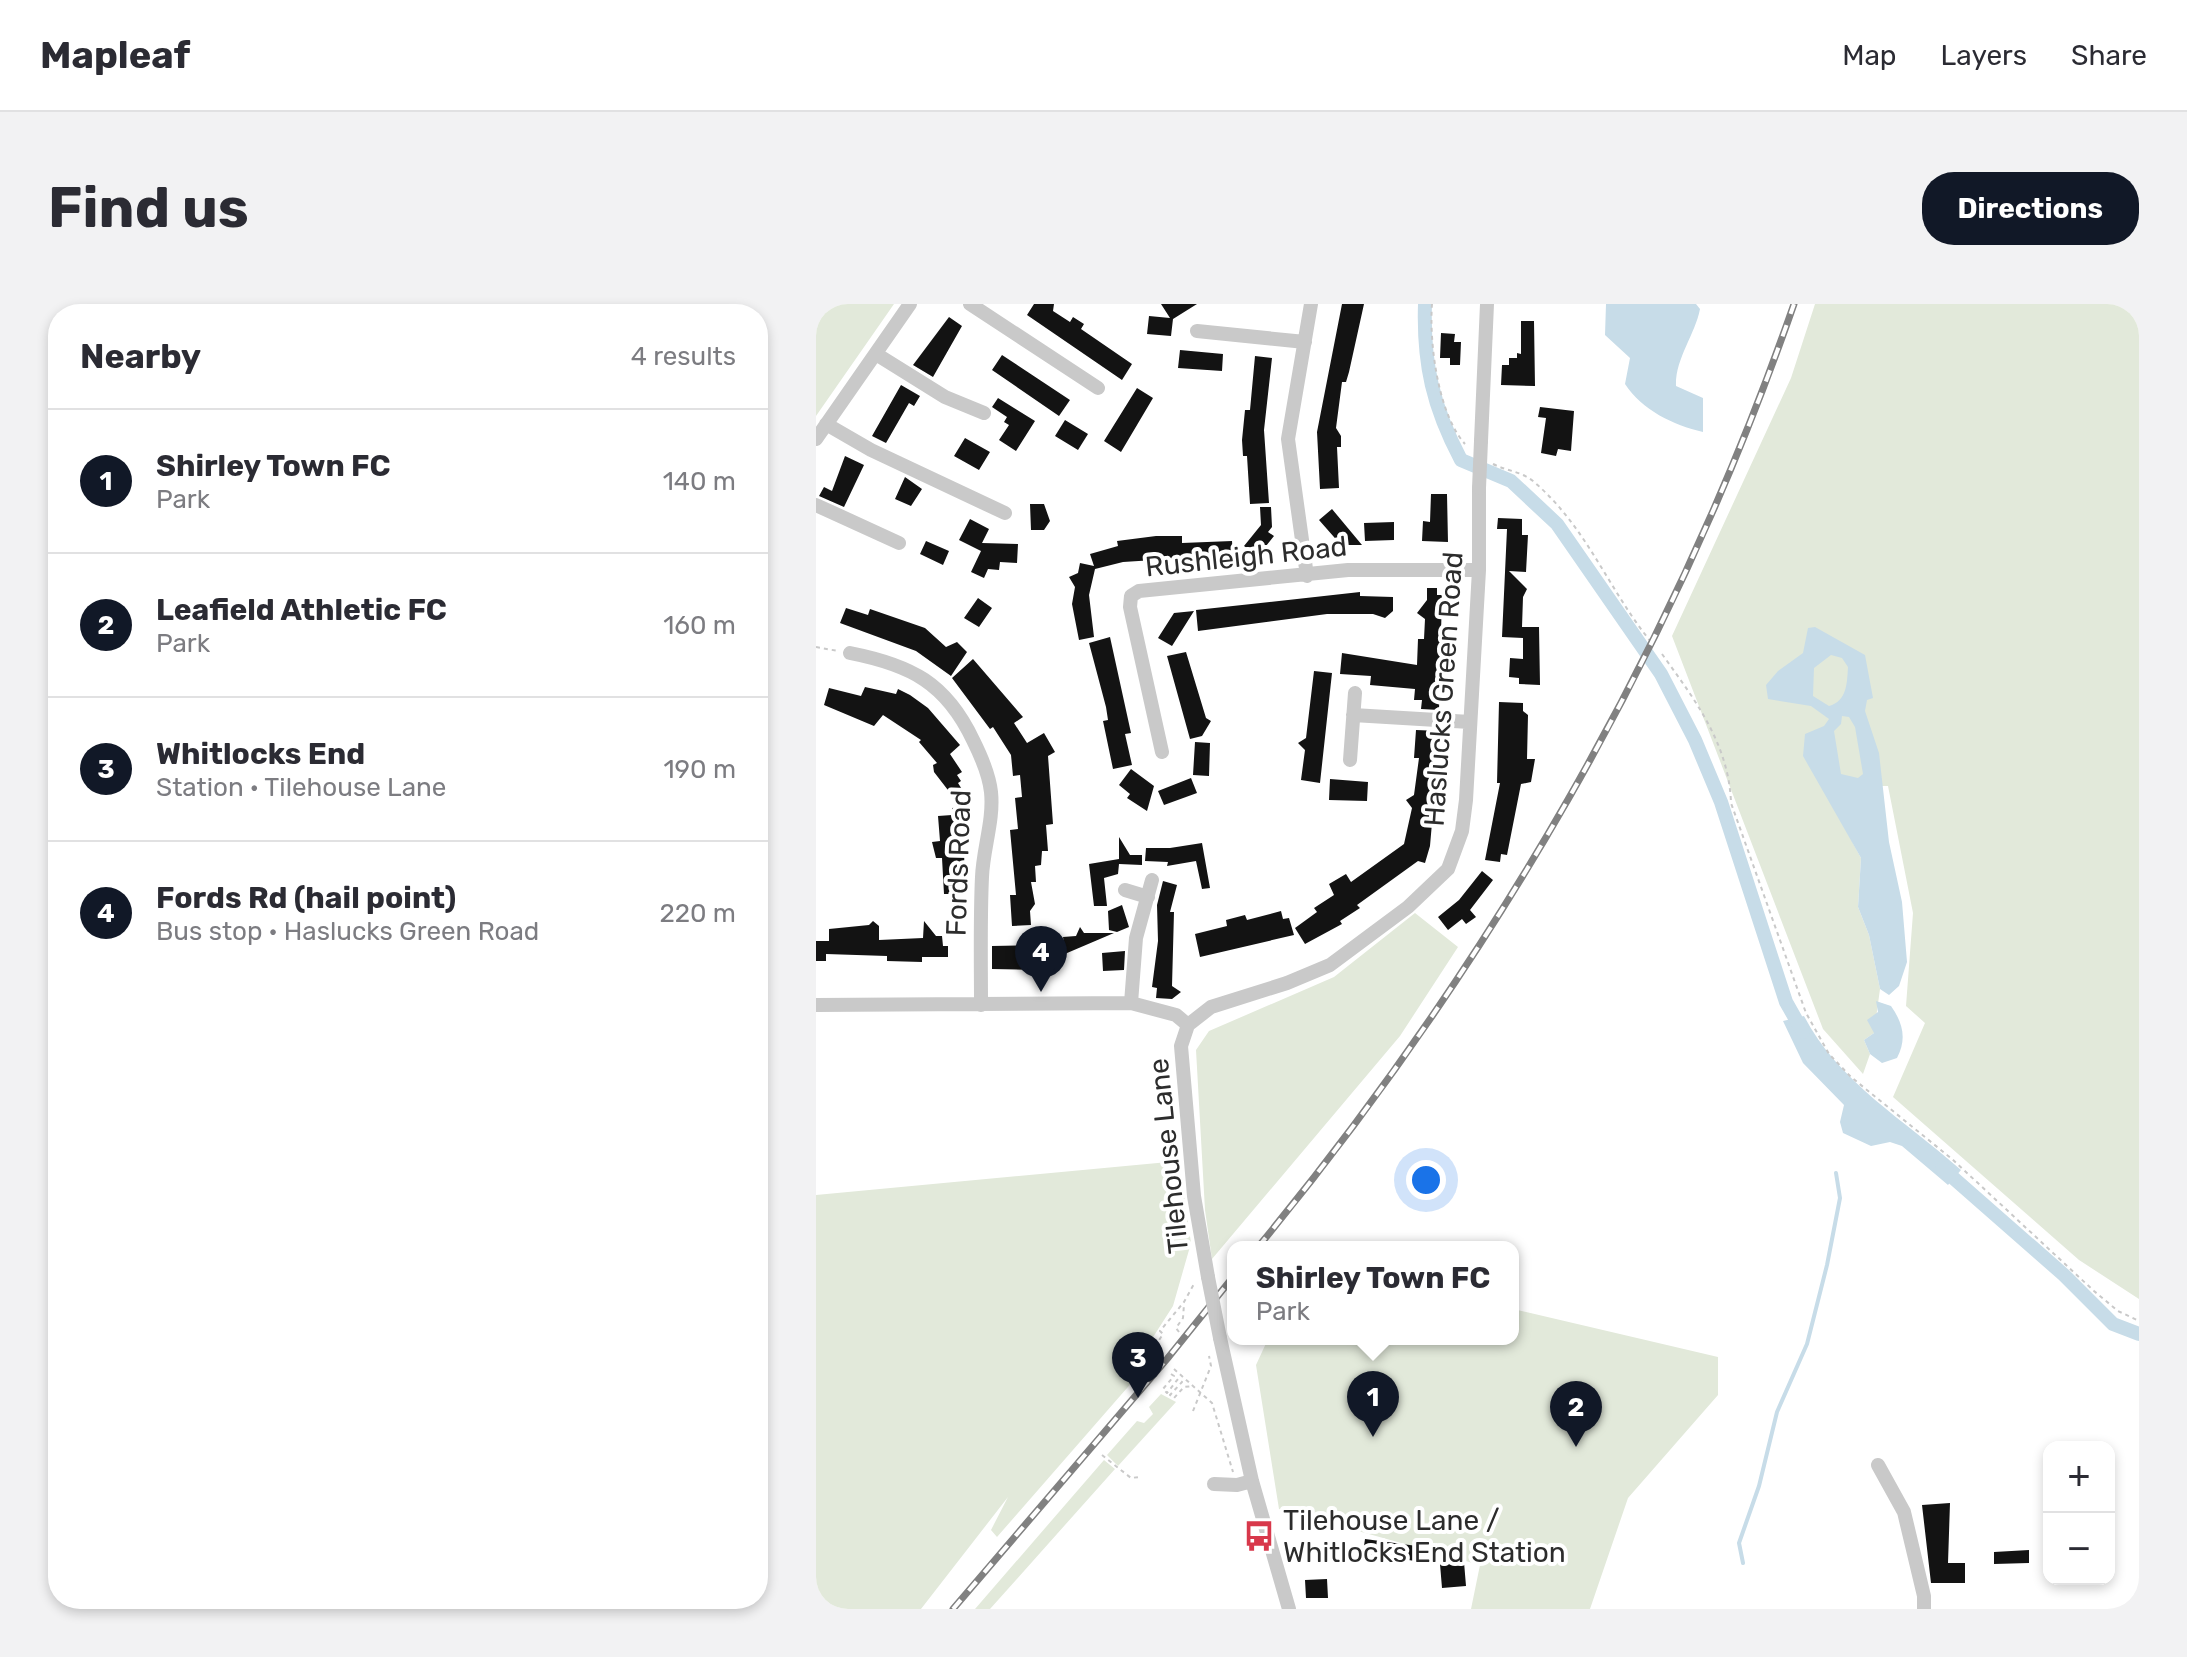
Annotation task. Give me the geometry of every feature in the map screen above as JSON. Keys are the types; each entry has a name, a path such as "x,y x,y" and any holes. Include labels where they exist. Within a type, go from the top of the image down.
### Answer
{"street":[{"path":"816,439 910,304"},
{"path":"970,304 1098,388"},
{"path":"1307,576 1288,439 1311,304"},
{"name":"Haslucks Green Road","path":"1188,1025 1211,1007 1287,983 1330,965 1408,907 1448,869 1462,831 1470,722 1479,570 1479,488 1474,443 1487,304"},
{"path":"1197,331 1305,342"},
{"path":"876,354 945,397 984,413"},
{"path":"826,424 871,450 1005,513"},
{"path":"816,505 899,543"},
{"name":"Rushleigh Road","path":"1162,752 1131,596 1139,591 1348,570 1479,570"},
{"name":"Fords Road","path":"850,653 885,660 911,670 939,690 959,712 987,773 991,809 982,872 981,1005"},
{"path":"1350,760 1355,693"},
{"path":"1353,715 1470,722"},
{"path":"1131,1003 1136,938 1152,880"},
{"path":"1125,890 1148,897"},
{"path":"816,1005 1131,1003 1176,1015 1188,1025"},
{"name":"Tilehouse Lane","path":"1188,1025 1182,1035 1181,1068 1206,1278 1220,1338 1244,1483 1289,1609"},
{"path":"1878,1465 1904,1512 1924,1596 1924,1609"},
{"path":"1214,1484 1244,1483"}],"path":[{"path":"1432,304 1431,345 1441,389 1460,438 1474,443"},
{"path":"1486,460 1514,469 1531,480 1560,509 1594,550 1632,617 1651,642"},
{"path":"816,647 850,653"},
{"path":"1662,654 1711,726 1723,753 1730,778 1731,803 1806,1013 1829,1054 1851,1077 1952,1159 2094,1291 2118,1311 2139,1321"},
{"path":"1179,1332 1176,1328 1183,1318 1188,1290 1206,1278"},
{"path":"1140,1379 1136,1376 1163,1334 1160,1331 1184,1302"},
{"path":"1193,1411 1211,1366 1209,1356 1222,1354"},
{"path":"1174,1369 1212,1403 1244,1483"},
{"path":"1171,1374 1174,1376 1163,1389 1167,1393 1178,1379 1182,1382 1170,1395 1174,1398 1184,1387 1194,1386"},
{"path":"1102,1455 1131,1478 1139,1477"}],"green space":[{"path":"816,304 894,304 816,416"},
{"path":"1815,304 2139,304 2139,1299 2079,1260 1893,1097 1925,1023 1906,1006 1913,913 1888,786 1822,786 1861,858 1858,907 1869,935 1880,989 1874,1033 1864,1040 1870,1054 1863,1074 1823,1029 1672,636 1791,378"},
{"path":"1415,913 1458,947 1400,1036 1212,1259 1205,1210 1196,1050 1209,1031 1334,977"},
{"path":"1179,1161 1191,1243 1173,1306 1130,1373 1134,1380 997,1537 991,1530 1008,1497 921,1609 816,1609 816,1195"},
{"path":"1519,1310 1718,1357 1718,1395 1628,1498 1590,1609 1471,1609 1480,1565 1279,1509 1256,1365 1265,1345 1519,1345"},
{"path":"1161,1394 1176,1402 1118,1466 1107,1455 1137,1421 1144,1423 1153,1414 1149,1407"},
{"path":"1104,1460 1115,1469 990,1609 975,1609"}],"water":[{"path":"1606,304 1696,304 1700,309 1679,366 1676,386 1703,398 1703,432 1649,409 1625,384 1630,358 1605,335"},
{"path":"1815,627 1865,655 1873,698 1867,700 1865,711 1879,753 1889,842 1902,902 1907,962 1899,986 1889,995 1880,989 1869,935 1858,907 1861,858 1803,756 1805,734 1824,726 1829,719 1811,706 1768,699 1766,685 1778,671 1803,653 1808,628","holes":["1831,655 1842,658 1848,667 1843,696 1829,706 1813,696 1814,668","1842,716 1849,717 1855,727 1863,774 1858,778 1841,774 1834,731 1841,724"]},
{"path":"1876,1001 1891,1006 1902,1031 1897,1058 1882,1063 1870,1054 1864,1040 1874,1033 1867,1020 1878,1012"},
{"path":"1804,1016 1818,1040 1854,1081 1961,1170 1948,1185 1902,1146 1890,1142 1871,1146 1843,1133 1840,1122 1844,1105 1803,1063 1783,1021"}],"building":[{"path":"1034,304 1054,304 1053,311 1070,322 1073,317 1084,324 1081,329 1132,364 1122,380 1027,315"},
{"path":"1161,304 1197,304 1173,319 1171,336 1147,334 1149,316 1170,318"},
{"path":"1342,304 1364,304 1349,372 1346,382 1342,382 1336,428 1341,436 1341,447 1337,447 1339,488 1320,489 1317,432"},
{"path":"949,317 962,326 933,377 913,365"},
{"path":"1521,321 1534,321 1535,386 1501,385 1502,365 1509,365 1509,358 1517,358 1517,353 1521,354"},
{"path":"1441,333 1455,334 1454,342 1461,342 1460,365 1450,365 1450,358 1440,358"},
{"path":"1180,350 1223,354 1222,371 1178,368"},
{"path":"1002,355 1070,400 1059,416 992,370"},
{"path":"1255,356 1272,358 1264,430 1269,503 1250,504 1247,456 1243,456 1242,440 1245,410 1250,410"},
{"path":"901,385 920,396 914,406 909,403 886,443 872,436"},
{"path":"1137,388 1153,398 1121,452 1104,441"},
{"path":"998,398 1035,421 1016,451 999,440 1009,425 1004,422 1007,417 992,407"},
{"path":"1540,407 1574,411 1571,451 1558,449 1556,456 1541,453 1546,418 1538,417"},
{"path":"1065,420 1088,434 1078,450 1055,436"},
{"path":"965,438 990,452 979,470 954,456"},
{"path":"845,456 864,465 844,507 819,496 824,487 832,491"},
{"path":"905,477 922,489 911,506 895,499"},
{"path":"1431,494 1447,494 1448,542 1422,541 1423,521 1430,522"},
{"path":"1030,504 1044,504 1050,521 1044,530 1031,530"},
{"path":"1260,507 1271,507 1272,527 1268,532 1274,536 1258,556 1244,546 1261,525"},
{"path":"1332,509 1362,545 1341,545 1319,520"},
{"path":"1498,518 1522,519 1522,535 1528,535 1526,572 1509,571 1527,589 1523,597 1522,627 1539,627 1540,685 1519,684 1519,678 1509,677 1510,658 1523,659 1523,638 1502,637 1507,529 1497,529"},
{"path":"970,519 989,529 982,543 1018,544 1017,563 1000,562 999,570 988,569 984,578 971,572 981,551 959,540"},
{"path":"1394,522 1394,540 1365,541 1364,523"},
{"path":"1182,536 1182,543 1232,541 1233,555 1123,562 1095,569 1089,595 1094,637 1079,640 1072,604 1075,587 1069,577 1078,573 1080,563 1094,566 1090,554 1118,546 1117,541"},
{"path":"926,541 949,551 943,565 920,554"},
{"path":"1427,588 1437,588 1437,595 1442,595 1439,710 1421,709 1422,700 1414,700 1415,689 1370,685 1371,676 1340,674 1342,653 1417,665 1418,639 1424,639 1425,619 1417,613 1427,600"},
{"path":"1360,592 1360,596 1393,597 1393,611 1385,618 1373,614 1327,614 1198,631 1196,610"},
{"path":"978,598 992,608 979,627 964,618"},
{"path":"846,608 868,615 870,609 925,628 946,647 957,642 967,652 951,676 916,651 840,623"},
{"path":"1194,611 1172,646 1158,638 1174,613"},
{"path":"1110,637 1131,733 1125,734 1132,765 1113,769 1103,721 1108,720 1106,707 1089,643"},
{"path":"1186,652 1206,718 1211,721 1202,736 1190,739 1167,656"},
{"path":"973,659 1023,717 1014,723 1027,743 1044,733 1055,752 1048,756 1053,824 1046,825 1048,851 1042,851 1041,865 1035,866 1036,882 1031,882 1035,904 1030,911 1031,925 1012,926 1010,895 1016,895 1010,830 1018,829 1015,798 1022,797 1020,775 1013,776 1011,755 993,727 990,729 952,678"},
{"path":"1314,671 1332,673 1320,783 1301,780 1305,750 1298,743 1306,738"},
{"path":"865,687 896,694 898,689 910,695 928,708 960,745 950,754 962,772 957,775 961,781 958,783 968,799 970,821 965,814 964,874 956,874 955,894 944,894 942,858 936,858 932,842 940,841 938,816 952,815 952,808 961,807 934,772 933,765 937,763 919,742 921,740 883,715 874,726 824,705 829,688 861,696"},
{"path":"1499,702 1523,703 1523,711 1528,715 1527,759 1535,759 1531,782 1521,784 1507,855 1501,854 1500,862 1485,860 1500,783 1497,783"},
{"path":"1416,730 1440,731 1430,846 1425,863 1418,861 1357,905 1360,908 1340,921 1342,924 1305,944 1295,928 1317,912 1314,908 1334,895 1329,884 1346,874 1351,882 1404,844 1412,808 1406,800 1414,795 1419,758 1414,758"},
{"path":"1195,742 1210,743 1209,776 1193,775"},
{"path":"1131,769 1154,786 1147,811 1127,798 1130,794 1119,785"},
{"path":"1191,778 1197,793 1164,805 1158,791"},
{"path":"1330,779 1368,782 1367,801 1329,800"},
{"path":"1119,837 1130,855 1142,855 1142,865 1119,864 1118,874 1104,878 1107,906 1094,906 1089,864 1119,859"},
{"path":"1202,843 1210,888 1202,889 1196,861 1167,866 1168,862 1145,861 1146,848"},
{"path":"1482,871 1493,880 1470,910 1476,917 1466,924 1462,919 1448,930 1438,917 1459,900"},
{"path":"1163,881 1177,885 1170,912 1174,912 1172,986 1181,992 1172,999 1156,998 1157,988 1152,987 1158,941 1157,905"},
{"path":"1122,905 1129,927 1117,932 1109,930 1108,911"},
{"path":"1281,911 1283,919 1289,918 1294,935 1200,957 1195,934 1227,926 1226,920 1245,915 1247,920"},
{"path":"873,921 879,926 879,940 923,938 924,921 936,936 942,936 943,946 948,946 948,957 922,957 922,962 887,961 887,956 826,954 826,961 816,961 816,941 829,941 829,929 869,925"},
{"path":"1080,927 1084,933 1114,933 1053,959 1055,965 1034,966 1035,970 992,969 992,946 1064,944 1063,937 1076,936"},
{"path":"1125,951 1124,970 1103,971 1102,953"},
{"path":"1950,1503 1948,1563 1965,1563 1965,1583 1931,1583 1922,1505"},
{"path":"1365,1539 1417,1546 1415,1561 1363,1553"},
{"path":"2029,1550 2029,1563 1994,1564 1994,1552"},
{"path":"1464,1562 1466,1586 1442,1588 1440,1564"},
{"path":"1327,1579 1328,1598 1306,1598 1305,1580"}],"waterway":[{"path":"1425,304 1428,366 1451,441 1461,460 1511,481 1557,524 1661,674 1695,740 1721,802 1786,1002 1803,1032"},
{"path":"1942,1168 2064,1275 2113,1324 2139,1334"},
{"path":"1743,1563 1739,1543 1759,1486 1777,1412 1807,1344 1827,1265 1840,1198 1836,1173"}],"railway":[{"path":"1263,1241 1343,1140 1423,1030 1498,916 1568,800 1633,680 1692,557 1746,432 1794,304"},
{"path":"953,1609 1227,1284"}],"place":[{"name":"Fords Rd (hail point)","path":"1041,992"},
{"name":"Whitlocks End","path":"1138,1398"},
{"name":"Shirley Town FC","path":"1373,1437"},
{"name":"Leafield Athletic FC","path":"1576,1447"},
{"name":"Tilehouse Lane / Whitlocks End Station","path":"1259,1536"}]}
